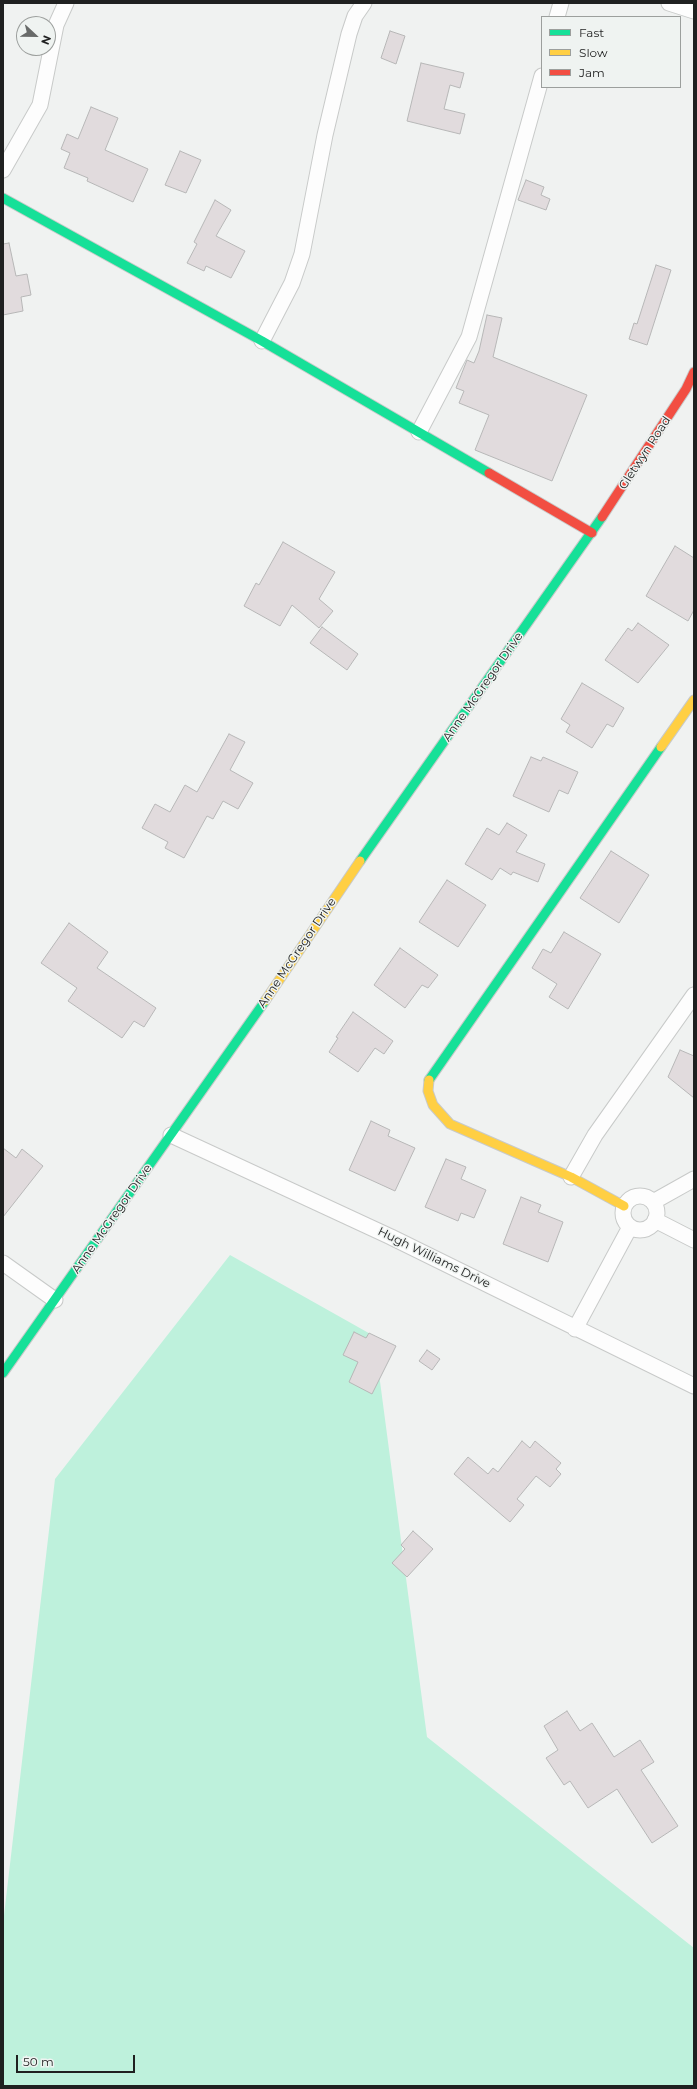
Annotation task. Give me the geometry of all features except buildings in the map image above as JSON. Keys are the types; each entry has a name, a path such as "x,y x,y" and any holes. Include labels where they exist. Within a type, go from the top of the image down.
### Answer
{"street":[{"path":"3,170 40,105 55,30 66,3"},
{"path":"262,341 292,283 302,254 325,135 350,29 364,3"},
{"path":"557,16 561,3"},
{"path":"668,3 694,11"},
{"path":"419,432 469,337 541,80"},
{"path":"3,198 262,341 592,533"},
{"name":"Gletwyn Road","path":"592,533 686,389 694,372"},
{"name":"Anne McGregor Drive","path":"3,1374 171,1135 391,816 592,533"},
{"path":"624,1206 571,1177 450,1124 443,1118 433,1105 428,1091 428,1082 694,700"},
{"path":"571,1177 595,1135 694,995"},
{"name":"Hugh Williams Drive","path":"171,1135 391,1237 694,1386"},
{"path":"653,1202 694,1179"},
{"path":"642,1196 653,1202 656,1209 655,1220 647,1228 641,1230 630,1227 622,1214 624,1206 628,1200 642,1196"},
{"path":"655,1220 694,1240"},
{"path":"576,1329 630,1227"},
{"path":"3,1263 55,1300"}],"green space":[{"path":"230,1255 374,1336 427,1737 694,1948 694,2086 3,2086 3,1924 55,1479"}],"traffic: fast":[{"path":"3,198 262,341 489,473"},
{"path":"360,861 602,517"},
{"path":"429,1080 661,747"},
{"path":"3,1373 265,1001"}],"traffic: slow":[{"path":"661,747 694,700"},
{"path":"265,1001 360,861"},
{"path":"429,1080 428,1091 433,1105 450,1124 571,1177 624,1206"}],"traffic: jam":[{"path":"602,517 686,389 694,372"},
{"path":"489,473 592,533"}]}
